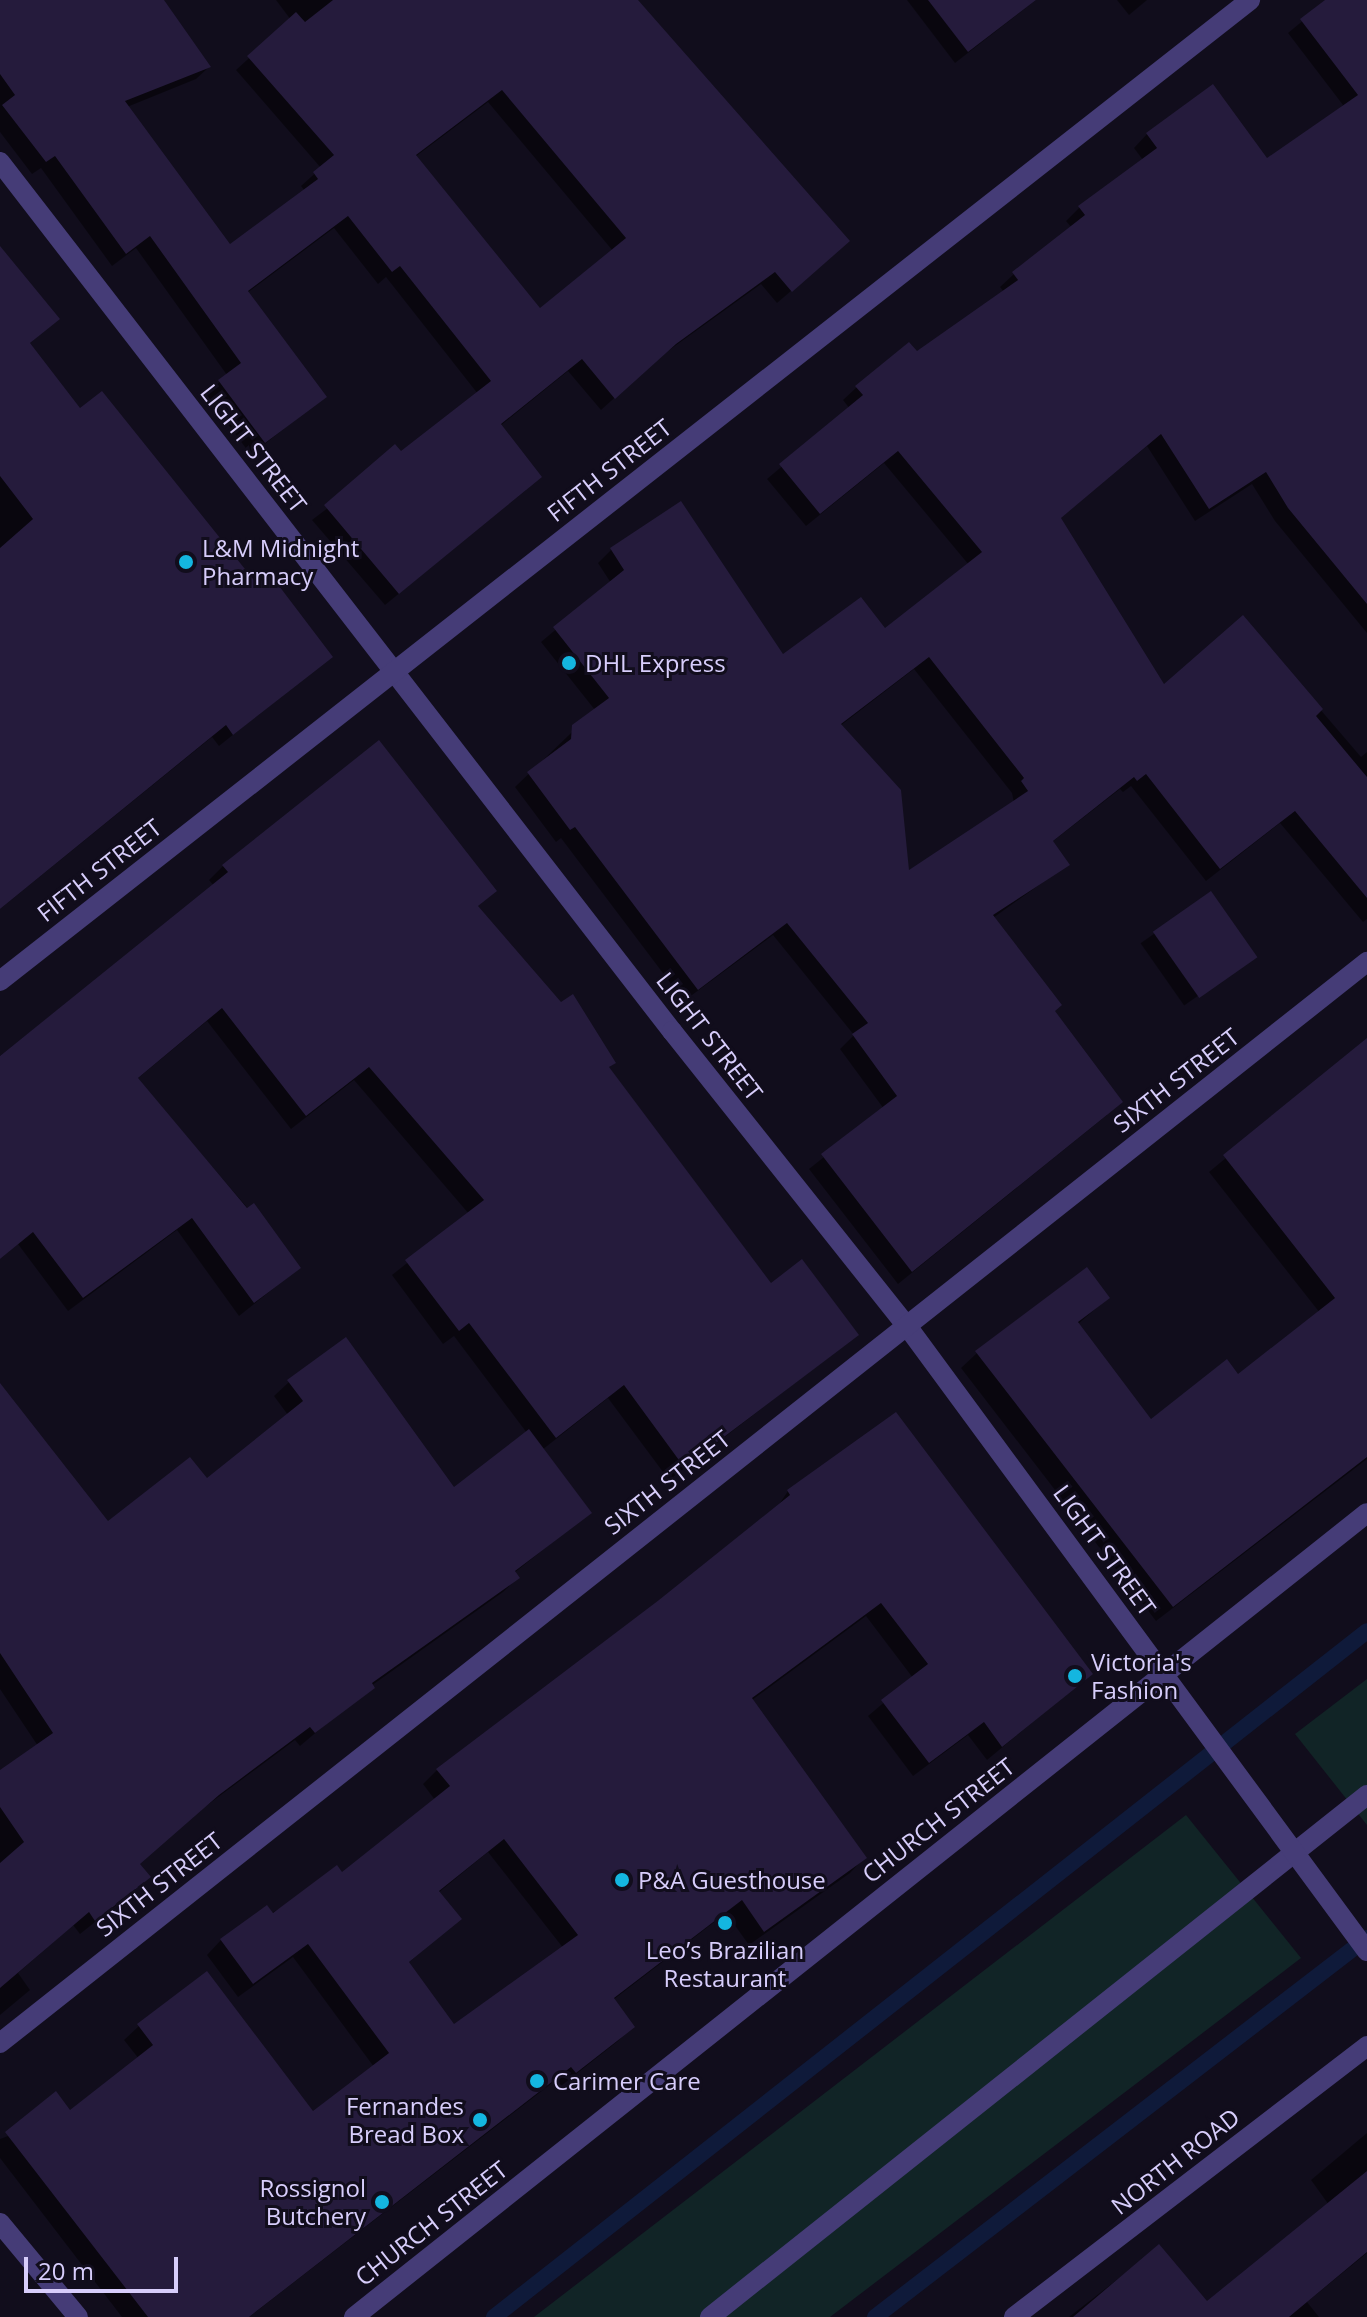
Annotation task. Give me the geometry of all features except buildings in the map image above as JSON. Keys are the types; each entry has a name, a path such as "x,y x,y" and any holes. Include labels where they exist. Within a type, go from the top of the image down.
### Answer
{"street":[{"name":"FIFTH STREET","path":"0,981 1250,0"},
{"name":"LIGHT STREET","path":"0,162 394,672 907,1326 1367,1951"},
{"name":"SIXTH STREET","path":"0,2043 1367,962"},
{"name":"CHURCH STREET","path":"354,2317 1367,1513"},
{"path":"710,2317 1367,1795"},
{"name":"NORTH ROAD","path":"1014,2317 1367,2046"},
{"path":"0,2223 78,2317"}],"green space":[{"path":"1367,1679 1367,1825 1295,1734"},
{"path":"1186,1815 1301,1958 830,2317 534,2317"}],"waterway":[{"path":"494,2317 1367,1631"},
{"path":"875,2317 1367,1938"}],"place":[{"name":"L&M Midnight Pharmacy","path":"186,562"},
{"name":"DHL Express","path":"569,663"},
{"name":"Victoria's Fashion","path":"1075,1676"},
{"name":"P&A Guesthouse","path":"622,1880"},
{"name":"Leo’s Brazilian Restaurant","path":"725,1923"},
{"name":"Carimer Care","path":"537,2081"},
{"name":"Fernandes Bread Box","path":"480,2120"},
{"name":"Rossignol Butchery","path":"382,2202"}]}
